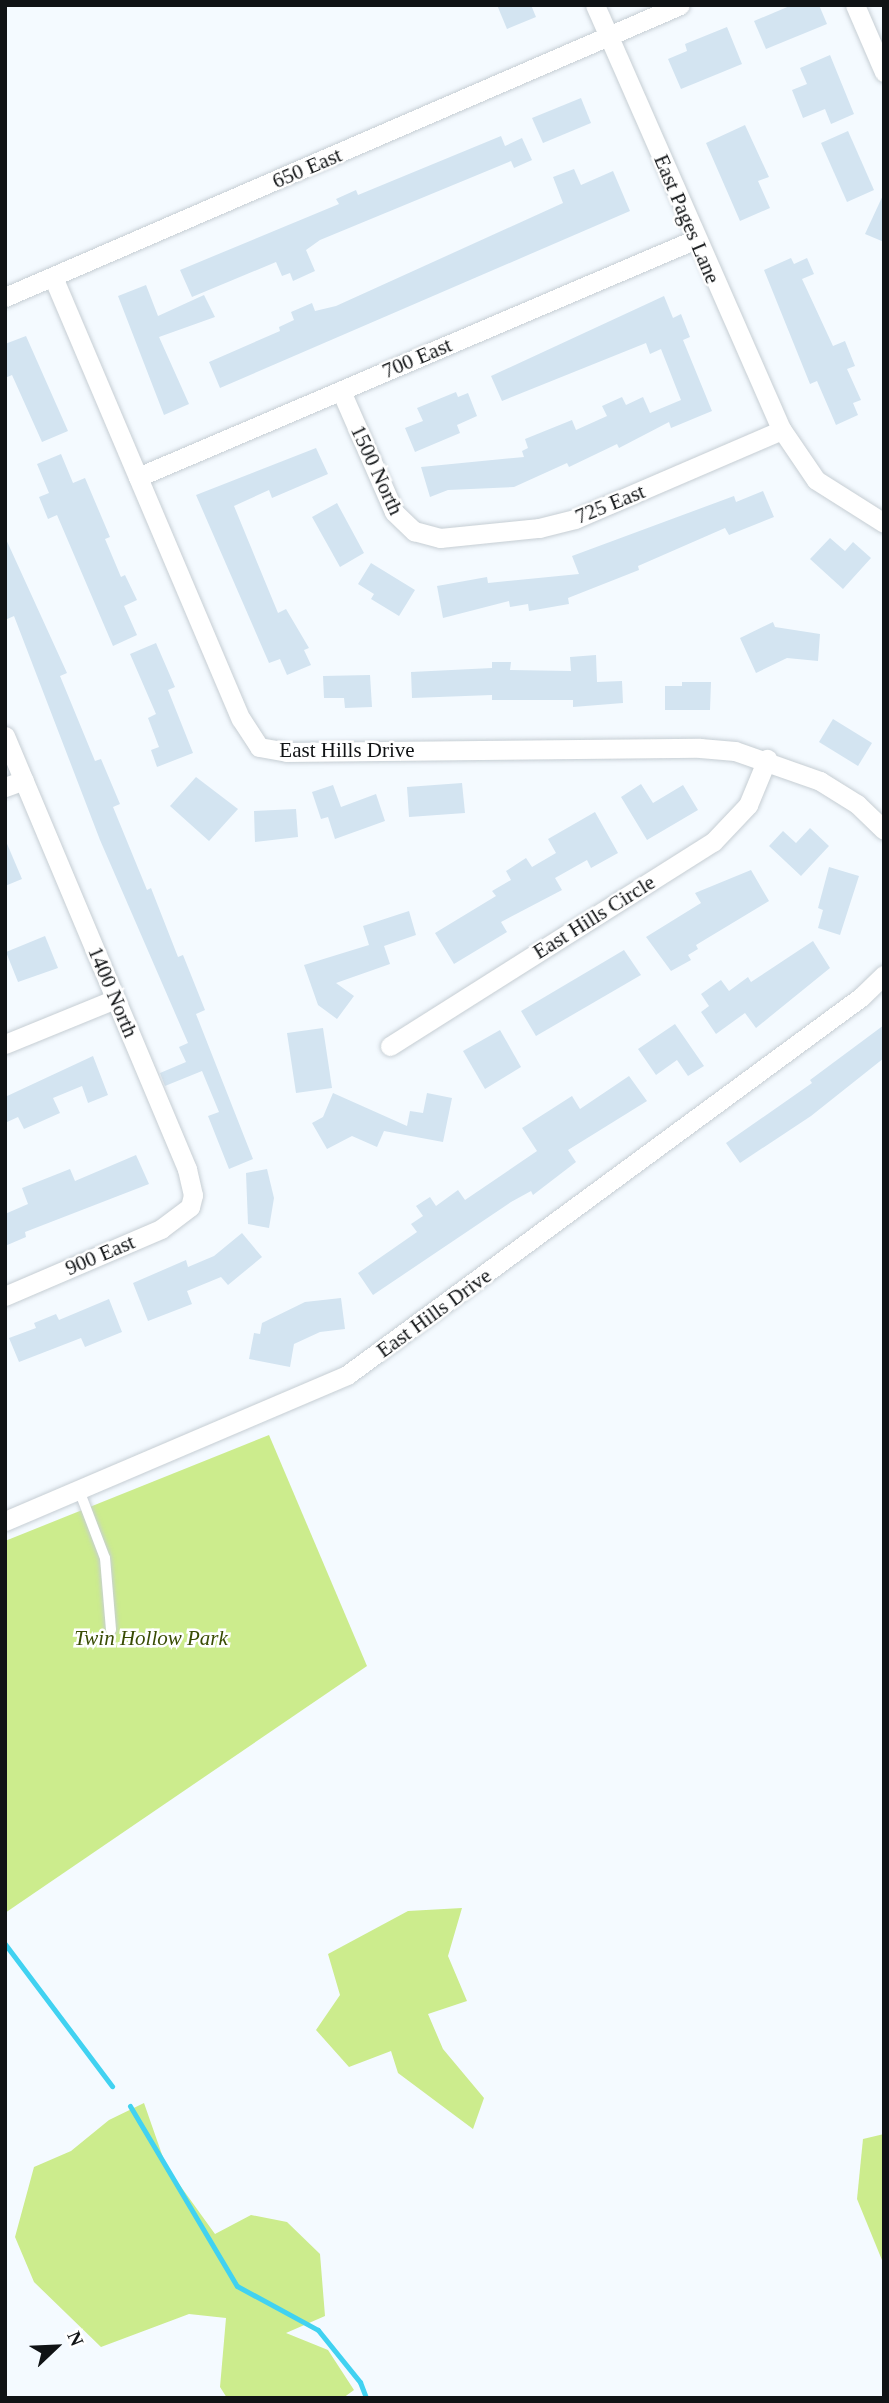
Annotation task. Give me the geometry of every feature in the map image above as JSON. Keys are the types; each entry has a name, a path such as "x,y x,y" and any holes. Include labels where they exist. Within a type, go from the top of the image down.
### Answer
{"street":[{"name":"East Pages Lane","path":"595,5 782,430 816,480 884,523"},
{"name":"650 East","path":"5,297 680,5"},
{"path":"855,5 884,72"},
{"name":"700 East","path":"138,477 696,239"},
{"name":"East Hills Drive","path":"52,277 241,719 259,747 286,752 700,748 767,759 839,792 884,830"},
{"name":"1500 North","path":"341,391 394,512 403,523 427,536"},
{"name":"725 East","path":"427,536 526,529 575,519 782,430"},
{"name":"1400 North","path":"5,736 14,783 115,999 187,1170 193,1195 190,1207"},
{"name":"East Hills Circle","path":"390,1046 713,842 748,805 767,759"},
{"name":"East Hills Drive","path":"5,1521 347,1375 850,1005 884,975"},
{"path":"5,1044 115,999"},
{"name":"900 East","path":"5,1296 161,1229 190,1207"}],"lane":[{"path":"79,1490 105,1558 111,1630"}],"green space":[{"name":"Twin Hollow Park","path":"269,1435 367,1666 5,1913 5,1541"},
{"path":"462,1908 448,1956 467,2001 428,2014 443,2049 484,2098 473,2129 398,2073 391,2051 349,2067 316,2030 340,1995 328,1954 408,1911"},
{"path":"144,2103 166,2166 215,2234 251,2215 287,2222 320,2254 325,2316 286,2333 328,2350 354,2390 343,2398 227,2398 220,2387 226,2318 189,2314 101,2347 34,2282 15,2237 34,2167 71,2151 109,2120"},
{"path":"884,2134 884,2265 857,2199 863,2139"}],"building":[{"path":"497,5 531,5 536,17 507,29"},
{"path":"792,5 819,5 827,24 766,49 754,21"},
{"path":"727,27 742,64 681,89 668,59 687,51 685,44"},
{"path":"830,55 854,114 831,124 825,109 803,118 792,90 807,84 800,68"},
{"path":"581,98 591,123 543,143 532,118"},
{"path":"745,125 769,177 758,181 770,208 740,221 706,143"},
{"path":"848,131 874,190 847,202 821,143"},
{"path":"501,136 505,146 522,138 532,160 514,168 511,161 320,240 306,250 315,271 293,281 290,273 282,276 276,262 192,297 180,270 339,204 336,199 356,190 358,195"},
{"path":"574,169 581,185 613,171 630,211 220,388 209,362 280,331 279,327 294,320 291,312 312,303 315,311 336,306 563,203 553,177"},
{"path":"884,193 884,242 865,234"},
{"path":"791,258 794,264 807,258 814,274 802,279 833,346 845,341 855,366 847,369 861,400 853,403 858,415 836,425 817,381 810,384 764,270"},
{"path":"146,285 158,316 204,295 215,317 159,337 189,404 164,415 118,296"},
{"path":"664,296 673,318 681,314 690,337 683,340 712,411 671,428 669,422 619,448 617,444 569,467 567,463 514,487 448,490 430,497 421,467 524,457 522,451 528,448 525,439 572,420 576,430 607,416 602,406 622,397 626,405 643,397 650,413 681,400 661,349 650,354 646,343 502,401 491,376"},
{"path":"26,336 68,431 42,442 12,375 5,378 5,344"},
{"path":"456,392 458,397 468,393 477,416 457,425 460,433 415,452 405,428 423,421 417,408"},
{"path":"316,448 328,474 272,498 269,490 234,506 278,613 286,609 309,648 304,650 311,665 287,675 280,659 269,663 196,495"},
{"path":"61,454 73,483 85,478 110,537 105,539 121,577 125,575 137,600 124,606 137,635 113,646 57,515 48,519 39,497 49,493 37,464"},
{"path":"763,491 774,517 729,535 725,528 638,566 639,570 568,598 569,604 529,611 528,604 510,607 509,601 443,618 437,586 487,577 488,583 579,574 572,556 734,496 736,502"},
{"path":"337,503 364,553 340,567 312,517"},
{"path":"5,537 67,673 60,676 95,761 101,759 120,804 113,807 147,890 151,888 178,957 183,955 205,1010 196,1014 253,1159 229,1169 208,1116 219,1112 202,1071 165,1086 160,1073 186,1062 179,1047 188,1043 100,840 14,616 5,620"},
{"path":"830,538 845,551 853,542 871,558 843,589 810,559"},
{"path":"371,563 415,590 399,616 371,599 374,594 358,584"},
{"path":"773,622 775,627 820,634 818,661 787,658 756,673 740,638"},
{"path":"156,643 175,687 168,690 193,753 157,767 151,750 159,747 148,718 156,714 130,654"},
{"path":"596,655 597,682 622,681 623,703 573,707 573,700 492,700 492,695 412,698 411,672 492,668 492,662 511,662 510,670 571,671 570,657"},
{"path":"370,675 372,707 345,708 344,698 324,698 323,676"},
{"path":"682,682 711,682 710,710 665,710 665,686 682,686"},
{"path":"833,719 872,743 858,766 819,742"},
{"path":"196,777 238,809 209,841 170,806"},
{"path":"462,783 465,813 409,817 407,787"},
{"path":"641,784 653,803 683,785 698,810 647,840 621,797"},
{"path":"333,785 341,807 376,794 385,821 335,839 328,817 321,819 312,792"},
{"path":"296,809 298,837 255,842 254,811"},
{"path":"595,812 618,853 591,868 587,860 555,878 562,890 501,922 507,932 454,964 435,933 496,896 492,891 511,880 506,871 526,858 532,867 556,853 548,839"},
{"path":"810,828 829,846 801,876 769,846 783,831 796,843"},
{"path":"5,839 22,879 5,886"},
{"path":"829,867 859,876 840,935 818,928 823,910 818,908"},
{"path":"751,870 769,901 696,945 698,949 688,955 691,960 671,971 646,937 701,903 695,893"},
{"path":"409,911 416,935 384,946 390,964 336,983 354,996 337,1019 318,1005 304,965 369,945 363,926"},
{"path":"45,936 58,968 18,982 6,952"},
{"path":"813,941 830,968 756,1028 745,1013 716,1034 701,1012 709,1006 701,994 721,980 729,991 748,977 751,982"},
{"path":"624,950 641,975 536,1036 521,1011"},
{"path":"675,1024 704,1066 688,1076 677,1060 656,1075 638,1049"},
{"path":"884,1025 884,1058 811,1116 740,1163 726,1143 812,1083 810,1080"},
{"path":"323,1028 332,1088 296,1093 287,1033"},
{"path":"500,1030 521,1067 485,1089 463,1051"},
{"path":"93,1056 108,1095 88,1103 82,1086 53,1098 60,1113 24,1129 18,1117 5,1123 5,1097"},
{"path":"629,1076 647,1101 568,1150 576,1162 533,1195 531,1191 511,1202 373,1295 358,1273 417,1232 411,1224 423,1216 416,1206 430,1197 436,1206 458,1190 465,1200 537,1151 522,1128 572,1096 580,1109"},
{"path":"333,1093 407,1126 410,1111 423,1113 427,1093 452,1098 443,1142 384,1131 377,1147 352,1136 327,1149 312,1123 323,1117"},
{"path":"136,1155 149,1184 25,1232 26,1237 5,1246 5,1214 28,1204 22,1188 70,1169 75,1181"},
{"path":"267,1169 274,1198 269,1228 248,1224 246,1173"},
{"path":"242,1233 262,1257 228,1285 221,1277 187,1291 192,1304 148,1321 133,1283 186,1260 188,1267 214,1256"},
{"path":"341,1298 345,1329 320,1332 294,1344 290,1367 249,1359 254,1333 260,1334 262,1323 305,1302"},
{"path":"109,1299 122,1332 85,1347 81,1338 19,1362 9,1338 36,1328 34,1323 56,1314 59,1320"}],"waterway":[{"path":"5,1944 112,2086"},
{"path":"130,2106 237,2286 318,2330 360,2382 366,2398"}]}
